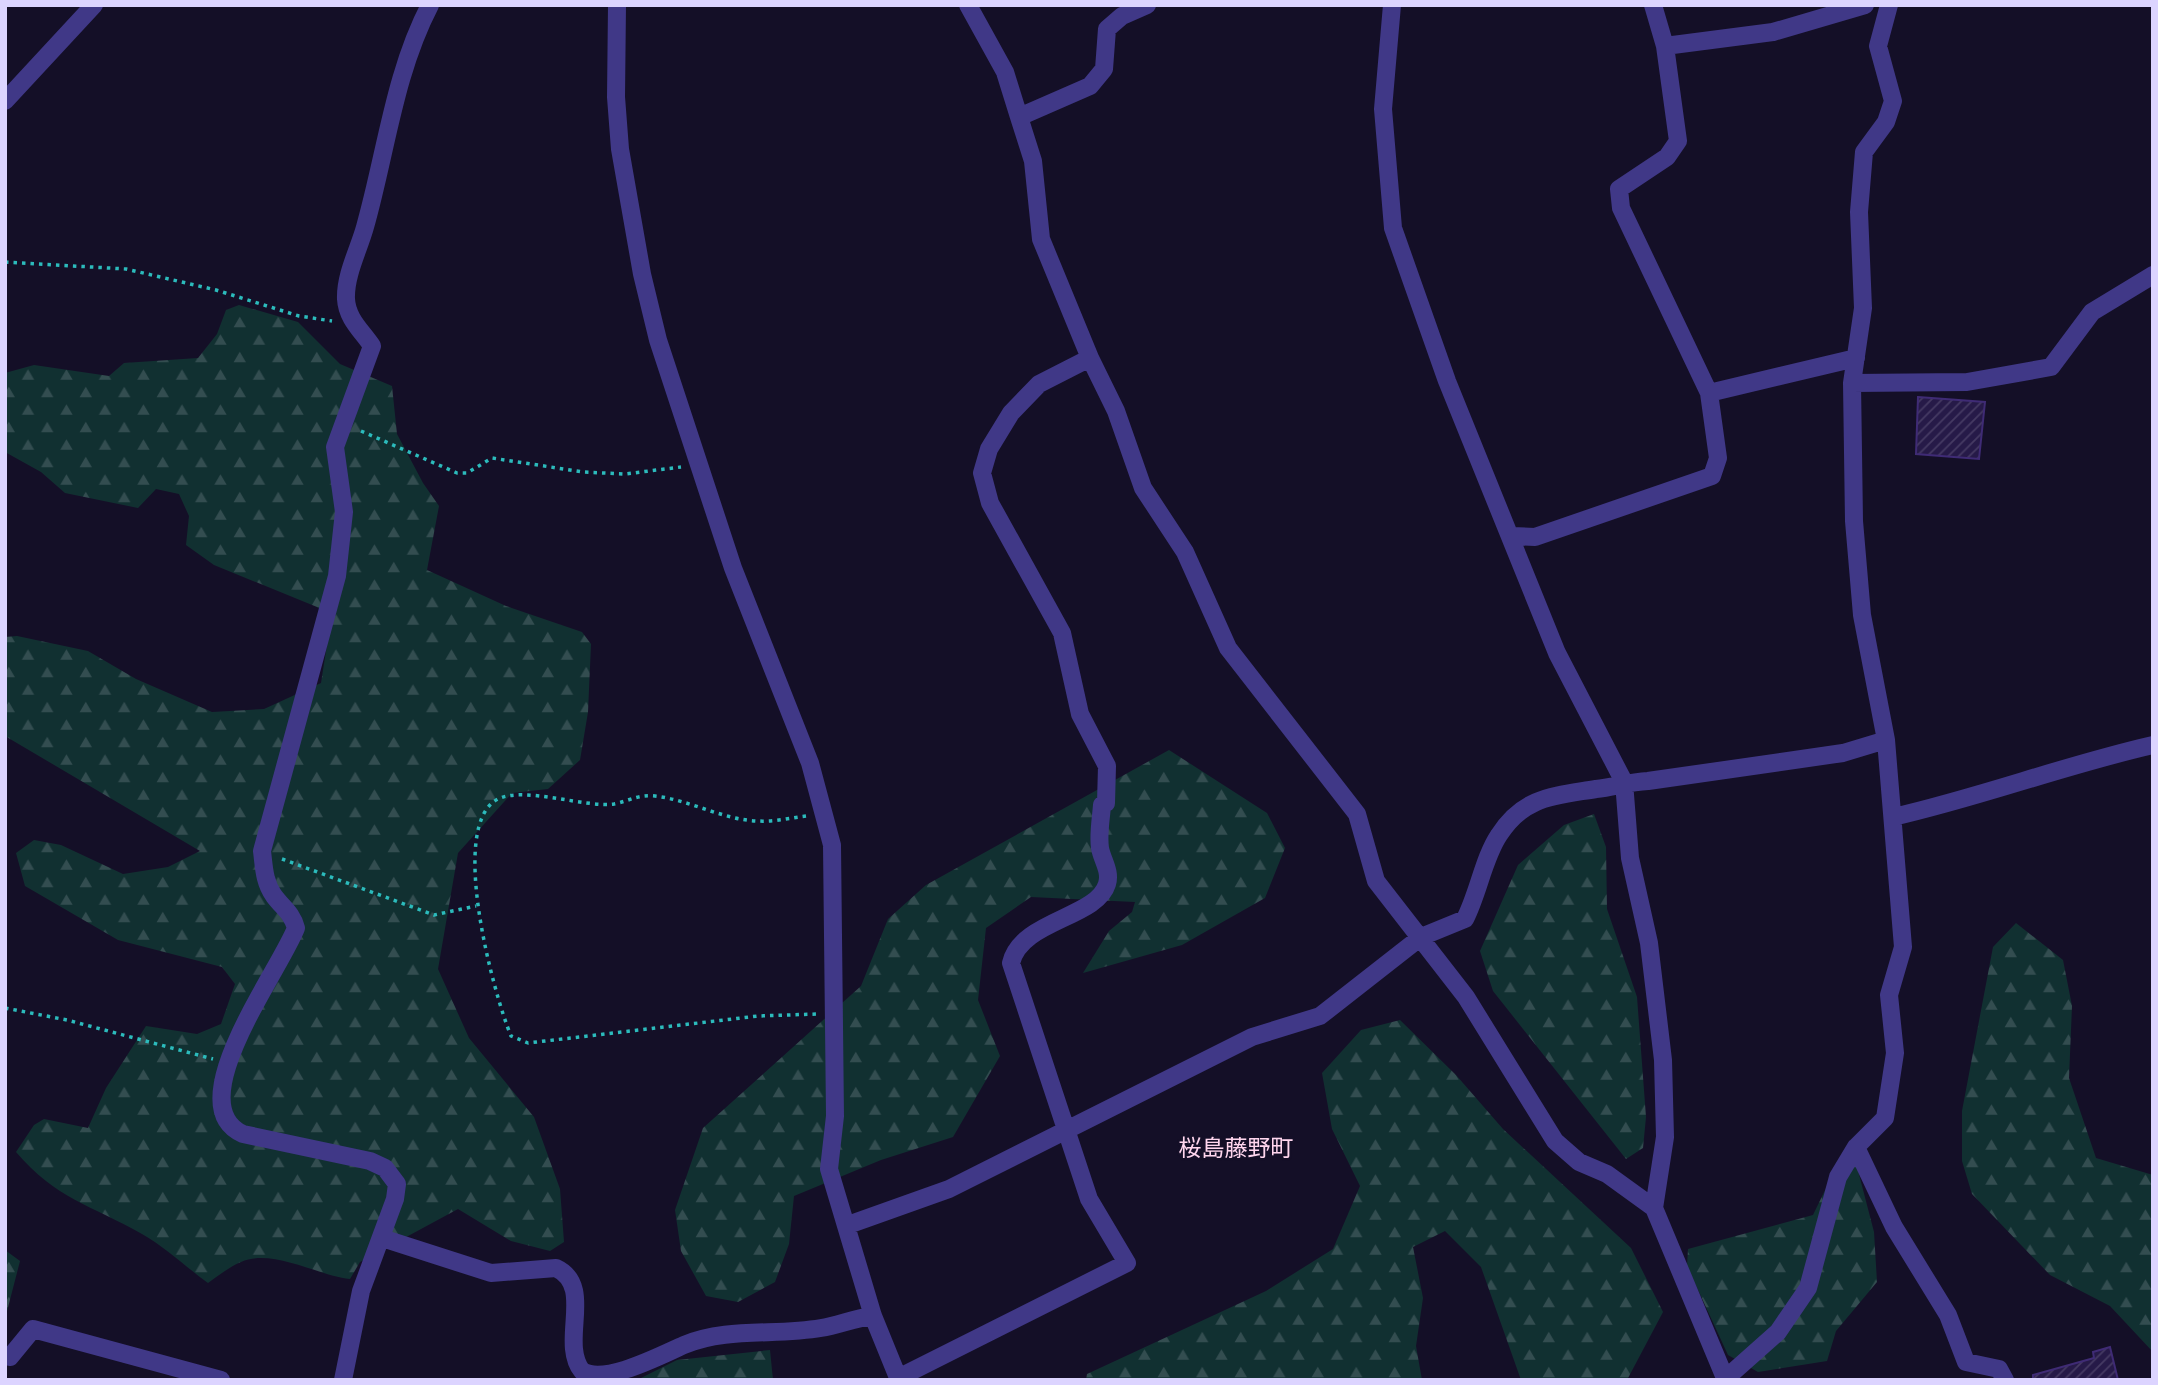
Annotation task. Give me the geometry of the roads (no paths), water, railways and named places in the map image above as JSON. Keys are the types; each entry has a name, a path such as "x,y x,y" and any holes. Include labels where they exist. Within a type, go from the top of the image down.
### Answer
{"street":[{"path":"5,101 94,5"},
{"path":"343,1380 361,1291 382,1238 397,1184 393,1175 370,1161 243,1134 230,1128 221,1112 220,1098 222,1078 228,1064 296,928 292,914 274,896 264,877 262,851 337,576 344,512 335,447 372,345 352,320 346,299 350,273 365,225 387,129 411,50 430,5"},
{"path":"618,5 616,97 620,149 652,314 697,465 733,568 810,762 832,845 835,1116 829,1169 837,1200 848,1225 873,1316 899,1379 1127,1263 1089,1199 1011,963 1019,944 1096,899 1106,887 1108,871 1100,842 1102,805 1106,803 1107,766 1080,713 1062,633 990,503 982,473 989,449 1011,413 1039,384 1090,358"},
{"path":"968,5 1005,72 1033,161 1041,239 1090,358 1116,411 1143,488 1185,552 1228,648 1357,814 1376,881 1466,998 1555,1141 1579,1162 1607,1174 1654,1208"},
{"path":"1019,117 1090,86 1104,69 1107,29 1122,16 1147,5"},
{"path":"1392,5 1383,109 1394,228 1447,381 1557,653 1624,782 1630,858 1649,943 1663,1060 1665,1137 1654,1208 1725,1379 1779,1332 1808,1288 1838,1177 1856,1147 1885,1118 1895,1053 1889,995 1903,947 1886,740 1863,615 1854,521 1852,383 1863,308 1859,212 1864,152 1886,122 1893,101 1878,46 1889,5"},
{"path":"1511,536 1535,537 1712,475 1718,458 1709,393 1621,208 1619,189 1667,157 1678,141 1665,46 1653,5"},
{"path":"1665,46 1773,32 1865,5"},
{"path":"1852,383 1967,382 2051,367 2092,312 2153,275"},
{"path":"1709,393 1856,358"},
{"path":"848,1225 949,1189 1252,1037 1320,1016 1421,937 1465,919 1476,898 1497,837 1517,811 1547,796 1599,789 1624,782 1648,781 1843,753 1886,740"},
{"path":"1893,817 1952,803 2095,758 2153,745"},
{"path":"1856,1147 1894,1227 1948,1315 1966,1362 1999,1369 2005,1380"},
{"path":"382,1238 491,1272 556,1268 563,1272 574,1289 576,1357 582,1371 594,1378 616,1377 641,1369 686,1344 709,1338 822,1328 873,1316"},
{"path":"5,1356 10,1357 33,1329 221,1380"}],"district":[{"name":"桜島藤野町","path":"1236,1147"}]}
